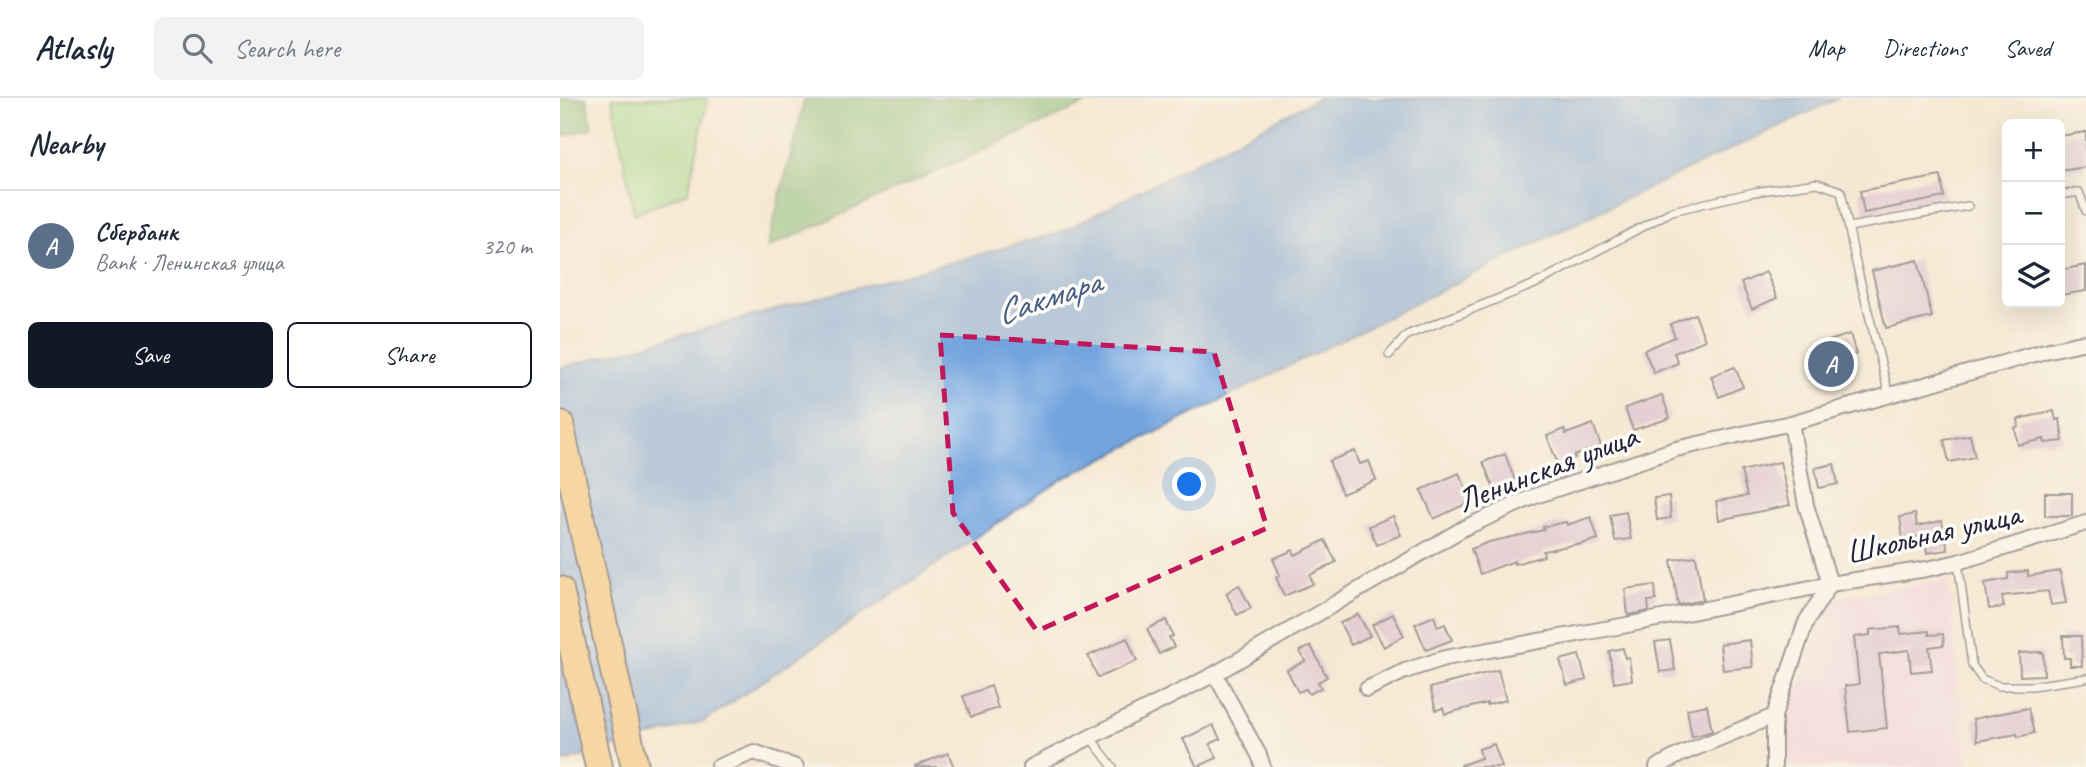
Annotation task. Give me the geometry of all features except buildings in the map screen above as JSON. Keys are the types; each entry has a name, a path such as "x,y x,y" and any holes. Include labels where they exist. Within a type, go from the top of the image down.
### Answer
{"highway":[{"path":"560,424 635,767"},
{"path":"560,590 599,767"}],"street":[{"name":"Ленинская улица","path":"1031,767 1215,674 1464,528 1535,496 1676,449 1791,423 2045,351 2086,342"},
{"name":"Школьная улица","path":"1791,423 1806,505 1830,584 1958,562 2086,523"},
{"path":"1367,690 1405,671 1445,658 1640,623 1830,584"},
{"path":"1774,767 1774,716 1806,622 1830,584"},
{"path":"1215,674 1254,744 1263,767"},
{"path":"1657,767 1681,754 1774,716"},
{"path":"718,767 754,752 796,767"}],"lane":[{"path":"1390,355 1407,335 1535,284 1672,211 1754,192 1817,183 1841,191 1889,395"},
{"path":"2065,194 2079,192 2086,211"},
{"path":"1849,227 1968,206"},
{"path":"1958,562 1972,664 1982,679 1999,686 2032,686 2086,678"},
{"path":"1089,736 1113,767"}],"highlighted area":[{"path":"940,335 1214,352 1267,528 1037,631 953,513"}],"shaded area":[{"path":"1949,580 1967,767 1791,767 1787,716 1832,598"}],"green space":[{"path":"560,98 586,98 592,128 560,137"},
{"path":"612,98 708,98 688,192 634,214"},
{"path":"805,98 1098,98 767,248"}],"water":[{"name":"Сакмара","path":"1318,98 1839,98 1623,200 1064,478 704,721 560,763 560,368 1062,232"}],"place":[{"name":"Сбербанк","path":"1831,364"}]}
